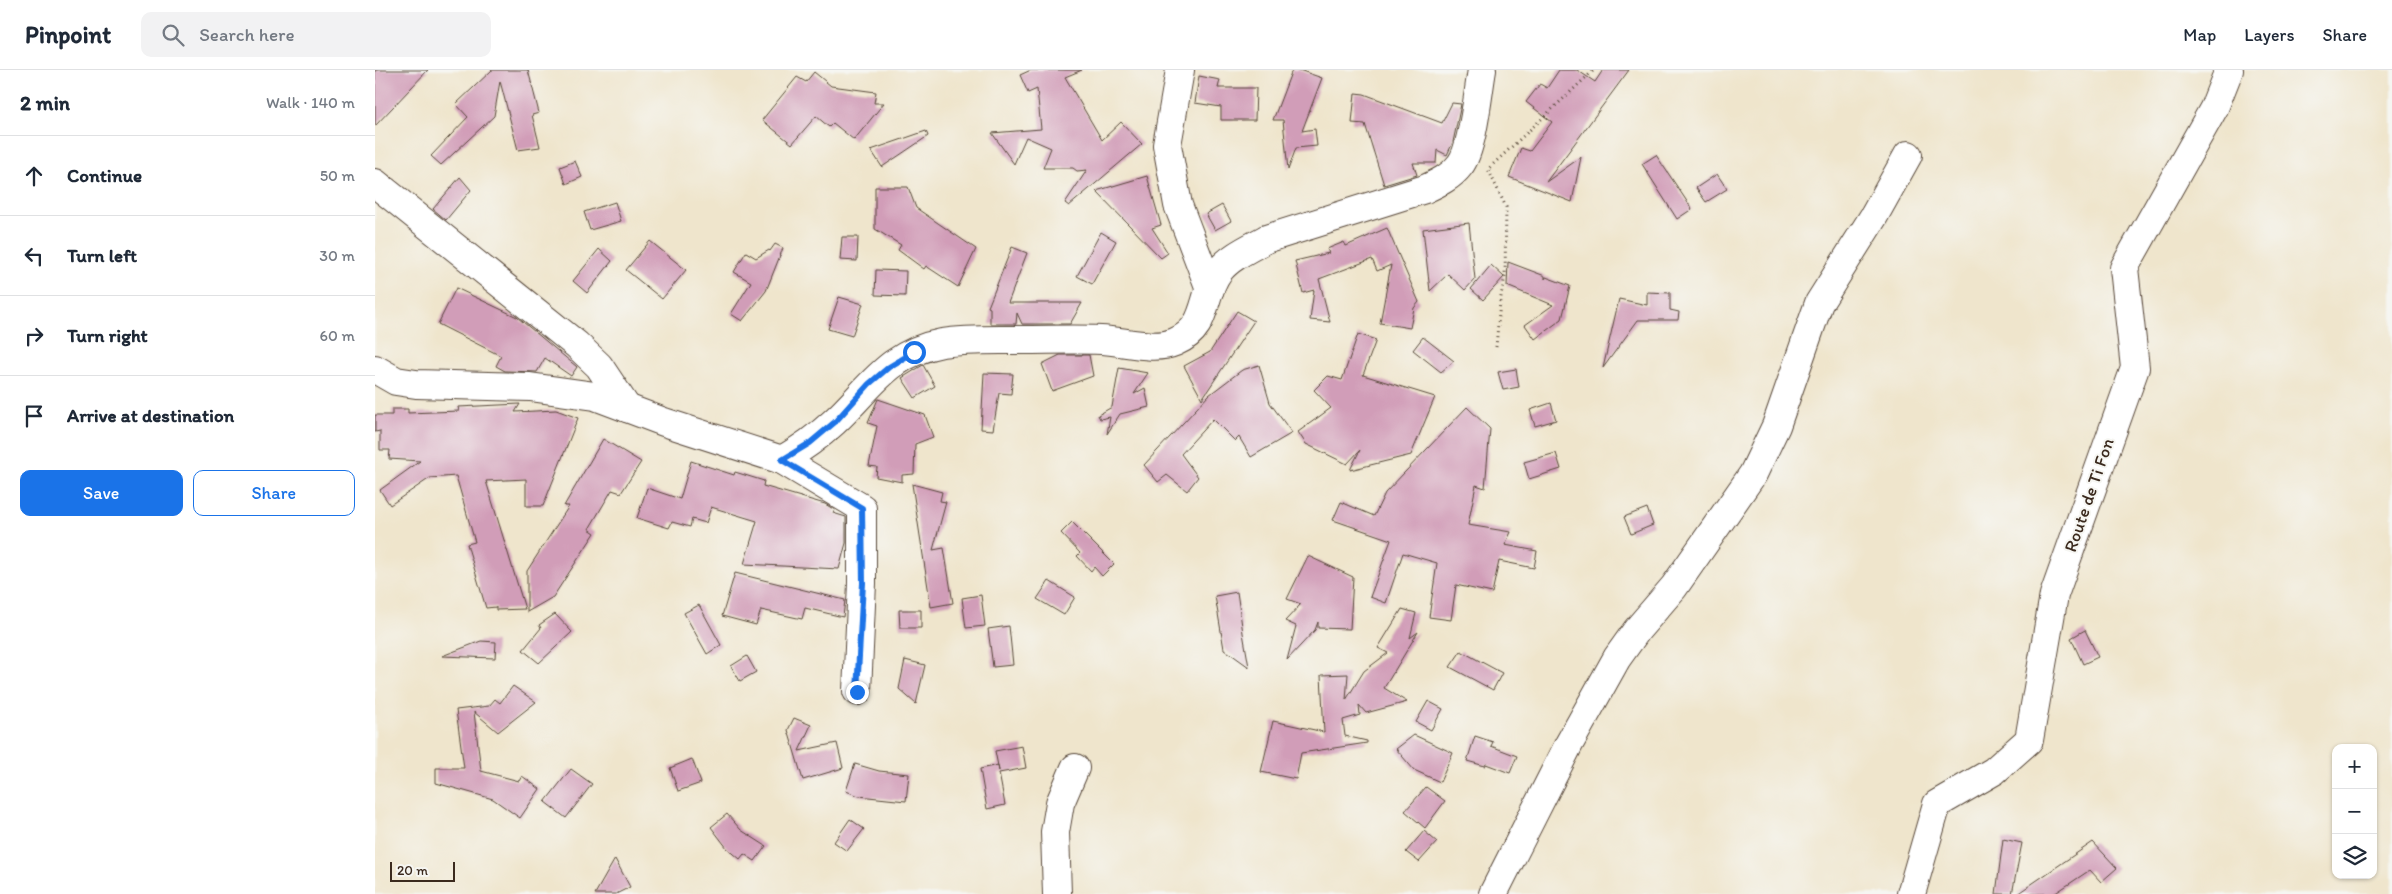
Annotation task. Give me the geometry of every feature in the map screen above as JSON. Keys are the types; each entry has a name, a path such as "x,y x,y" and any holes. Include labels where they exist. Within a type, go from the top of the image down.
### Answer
{"street":[{"path":"1180,70 1167,145 1178,204 1210,289"},
{"path":"782,460 810,443 835,422 869,384 889,367 914,352 942,343 995,340 1101,340 1166,346 1191,333 1200,322 1210,289 1220,269 1242,252 1266,239 1425,189 1453,173 1462,163 1468,149 1482,70"},
{"name":"Route de Ti Fon","path":"1911,894 1937,804 1993,770 2029,740 2053,596 2135,368 2124,268 2214,108 2229,70"},
{"path":"1493,894 1569,744 1617,658 1637,630 1674,588 1753,474 1776,426 1819,303 1874,216 1908,156"},
{"path":"375,183 577,345 599,366 627,408"},
{"path":"375,369 396,381 406,383 530,388 595,396 782,460 862,508 863,583 857,692"},
{"path":"1057,894 1055,832 1060,802 1075,768"}],"path":[{"path":"1496,347 1500,302 1505,276 1506,207 1488,169 1594,70"}],"building":[{"path":"375,70 428,70 375,126"},
{"path":"492,70 528,70 539,113 532,115 540,147 518,150 500,81 494,116 441,165 431,156 468,117 456,104"},
{"path":"1031,70 1082,70 1065,77 1102,140 1121,122 1142,144 1069,206 1065,203 1087,170 1043,168 1051,148 1026,137 1014,164 992,133 1041,129 1037,89 1028,93 1020,75"},
{"path":"1292,70 1299,70 1322,78 1302,131 1315,129 1317,146 1296,148 1288,170 1283,120 1273,120"},
{"path":"1559,70 1577,70 1595,82 1603,70 1629,70 1546,182 1581,157 1572,202 1509,177 1521,148 1530,151 1552,122 1526,102 1540,84 1547,88"},
{"path":"814,72 831,86 876,92 874,103 884,103 854,140 833,123 829,127 816,116 792,144 762,120 797,77 806,82"},
{"path":"1199,76 1220,80 1218,88 1256,88 1255,120 1221,120 1221,107 1195,103"},
{"path":"1355,93 1364,94 1442,123 1452,103 1461,104 1453,142 1447,155 1437,150 1436,163 1413,163 1417,175 1384,185 1365,124 1352,123"},
{"path":"926,131 928,136 882,167 871,150"},
{"path":"1656,155 1692,209 1677,219 1642,164"},
{"path":"575,161 582,177 566,184 560,167"},
{"path":"1717,174 1727,189 1706,202 1696,188"},
{"path":"1147,176 1161,225 1152,228 1168,253 1161,258 1096,191"},
{"path":"460,177 471,190 446,220 433,209"},
{"path":"875,187 908,187 916,208 976,249 958,287 926,266 924,269 898,250 901,245 875,229"},
{"path":"615,202 621,221 590,230 584,212"},
{"path":"1222,205 1231,221 1215,230 1206,214"},
{"path":"1469,223 1475,279 1465,290 1448,274 1430,291 1423,229"},
{"path":"1387,228 1419,302 1414,308 1410,328 1380,323 1391,265 1377,271 1372,259 1319,279 1330,322 1310,320 1314,290 1303,293 1295,261 1329,253 1327,249 1344,242 1346,246"},
{"path":"1101,232 1116,241 1092,284 1077,276"},
{"path":"842,237 858,237 857,261 840,260"},
{"path":"650,241 686,270 662,299 626,270"},
{"path":"775,244 783,248 766,291 742,321 731,314 751,282 734,272 746,252 756,258 770,251"},
{"path":"1012,247 1027,253 1008,303 1082,303 1070,324 1022,324 1017,313 1016,324 990,324 990,308 988,307"},
{"path":"599,249 612,261 587,293 573,281"},
{"path":"1508,262 1545,276 1545,279 1546,277 1570,286 1562,319 1535,339 1525,325 1553,305 1507,286"},
{"path":"1491,265 1504,277 1483,300 1471,289"},
{"path":"876,270 906,271 905,296 875,295"},
{"path":"456,288 517,317 577,367 571,376 545,358 537,372 505,371 496,366 501,356 438,324"},
{"path":"1647,292 1670,293 1670,310 1679,312 1678,320 1638,320 1603,368 1619,299 1647,305"},
{"path":"839,297 863,304 852,336 828,329"},
{"path":"1237,311 1254,321 1202,399 1184,366 1210,352"},
{"path":"1358,334 1376,340 1363,375 1435,397 1411,455 1350,470 1360,450 1347,464 1306,444 1298,432 1331,408 1314,390 1328,376 1342,380"},
{"path":"1423,337 1454,361 1441,372 1413,350"},
{"path":"1060,355 1089,355 1093,376 1052,391 1042,364"},
{"path":"923,365 935,386 915,398 902,378"},
{"path":"1259,365 1270,403 1292,433 1251,457 1239,437 1235,441 1213,419 1181,454 1198,477 1187,491 1167,475 1158,482 1144,465 1209,395 1242,370"},
{"path":"1119,368 1148,373 1134,394 1145,388 1149,407 1120,414 1107,434 1110,417 1100,419 1098,415 1112,407"},
{"path":"1516,369 1519,387 1503,390 1498,372"},
{"path":"984,373 1013,374 1011,394 999,393 993,430 981,429"},
{"path":"878,399 925,415 933,437 915,444 914,474 902,475 902,482 876,477 877,467 869,466 877,426 868,423"},
{"path":"1551,403 1556,420 1535,426 1530,410"},
{"path":"520,404 515,412 556,410 578,418 543,506 526,506 526,479 486,481 525,609 496,610 496,607 486,608 467,544 475,542 456,476 430,478 390,505 380,490 420,461 389,459 390,450 380,450 380,431 375,432 375,415 392,415 392,409 408,409 408,413 459,411 458,407"},
{"path":"1467,407 1490,429 1485,488 1476,485 1468,525 1511,532 1505,545 1537,551 1534,568 1499,561 1492,593 1456,585 1451,620 1429,617 1437,563 1403,553 1386,603 1370,597 1391,540 1333,520 1341,502 1374,516 1385,493"},
{"path":"603,439 641,462 621,493 612,490 589,529 595,533 553,597 527,612 527,571 569,506 564,506"},
{"path":"1556,453 1561,469 1529,479 1524,462"},
{"path":"691,461 734,475 735,472 764,481 763,486 825,504 835,510 833,513 846,517 846,543 839,569 744,564 757,521 711,507 706,523 692,519 690,527 672,522 669,528 637,518 647,488 680,499"},
{"path":"912,484 942,492 940,501 946,502 933,550 944,548 953,603 931,607"},
{"path":"1647,508 1653,525 1631,534 1624,517"},
{"path":"1072,522 1114,564 1102,576 1094,567 1091,571 1077,556 1080,553 1061,533"},
{"path":"1308,556 1353,577 1350,629 1318,628 1318,622 1315,630 1287,660 1296,626 1285,621 1301,604 1287,599"},
{"path":"735,573 845,600 843,617 805,608 802,619 761,610 756,625 722,616"},
{"path":"1049,581 1075,597 1064,615 1037,599"},
{"path":"1237,592 1249,667 1224,649 1215,596"},
{"path":"981,595 985,626 966,628 962,598"},
{"path":"699,605 721,645 707,654 684,613"},
{"path":"1402,609 1416,613 1410,638 1418,632 1384,688 1407,702 1366,713 1359,705 1360,715 1343,720 1345,736 1367,741 1367,743 1301,753 1296,779 1261,772 1273,721 1324,732 1321,675 1348,674 1346,700 1364,671 1388,653 1378,648"},
{"path":"899,610 921,610 921,628 900,628"},
{"path":"555,614 572,632 539,663 523,650 541,628 539,625"},
{"path":"1009,626 1013,665 993,667 988,629"},
{"path":"2085,630 2098,657 2083,664 2071,638"},
{"path":"481,641 496,642 495,658 442,656"},
{"path":"1461,651 1502,673 1493,690 1450,667"},
{"path":"747,656 756,672 740,681 731,666"},
{"path":"905,660 925,665 916,704 899,689"},
{"path":"513,686 536,702 498,732 474,712 481,771 519,781 522,776 540,789 520,818 493,799 436,783 436,768 464,768 456,710 489,706 495,699 500,703"},
{"path":"1428,701 1443,709 1431,730 1416,722"},
{"path":"794,718 811,725 799,751 837,743 843,768 803,780 788,730"},
{"path":"1414,735 1453,753 1440,782 1414,770 1396,749"},
{"path":"1475,736 1493,742 1491,746 1517,756 1510,773 1486,764 1485,766 1467,761"},
{"path":"1022,746 1026,768 999,773 1005,805 987,809 980,769 998,765 995,751"},
{"path":"692,759 701,783 678,791 670,768"},
{"path":"855,764 879,771 909,774 906,801 859,796 846,791"},
{"path":"571,769 592,784 566,818 545,802"},
{"path":"1426,787 1445,801 1425,828 1405,811"},
{"path":"727,814 741,830 766,846 755,861 744,854 740,859 727,848 711,827"},
{"path":"850,819 864,829 847,851 834,842"},
{"path":"1424,831 1437,842 1419,862 1406,852"},
{"path":"2003,839 2022,843 2012,894 1996,894"},
{"path":"2093,842 2117,868 2101,882 2090,870 2054,894 2017,894"},
{"path":"615,859 630,887 616,894 595,894"}],"route":[{"path":"857,692 863,583 862,508 782,460 810,443 835,422 869,384 889,367 914,352"}]}
